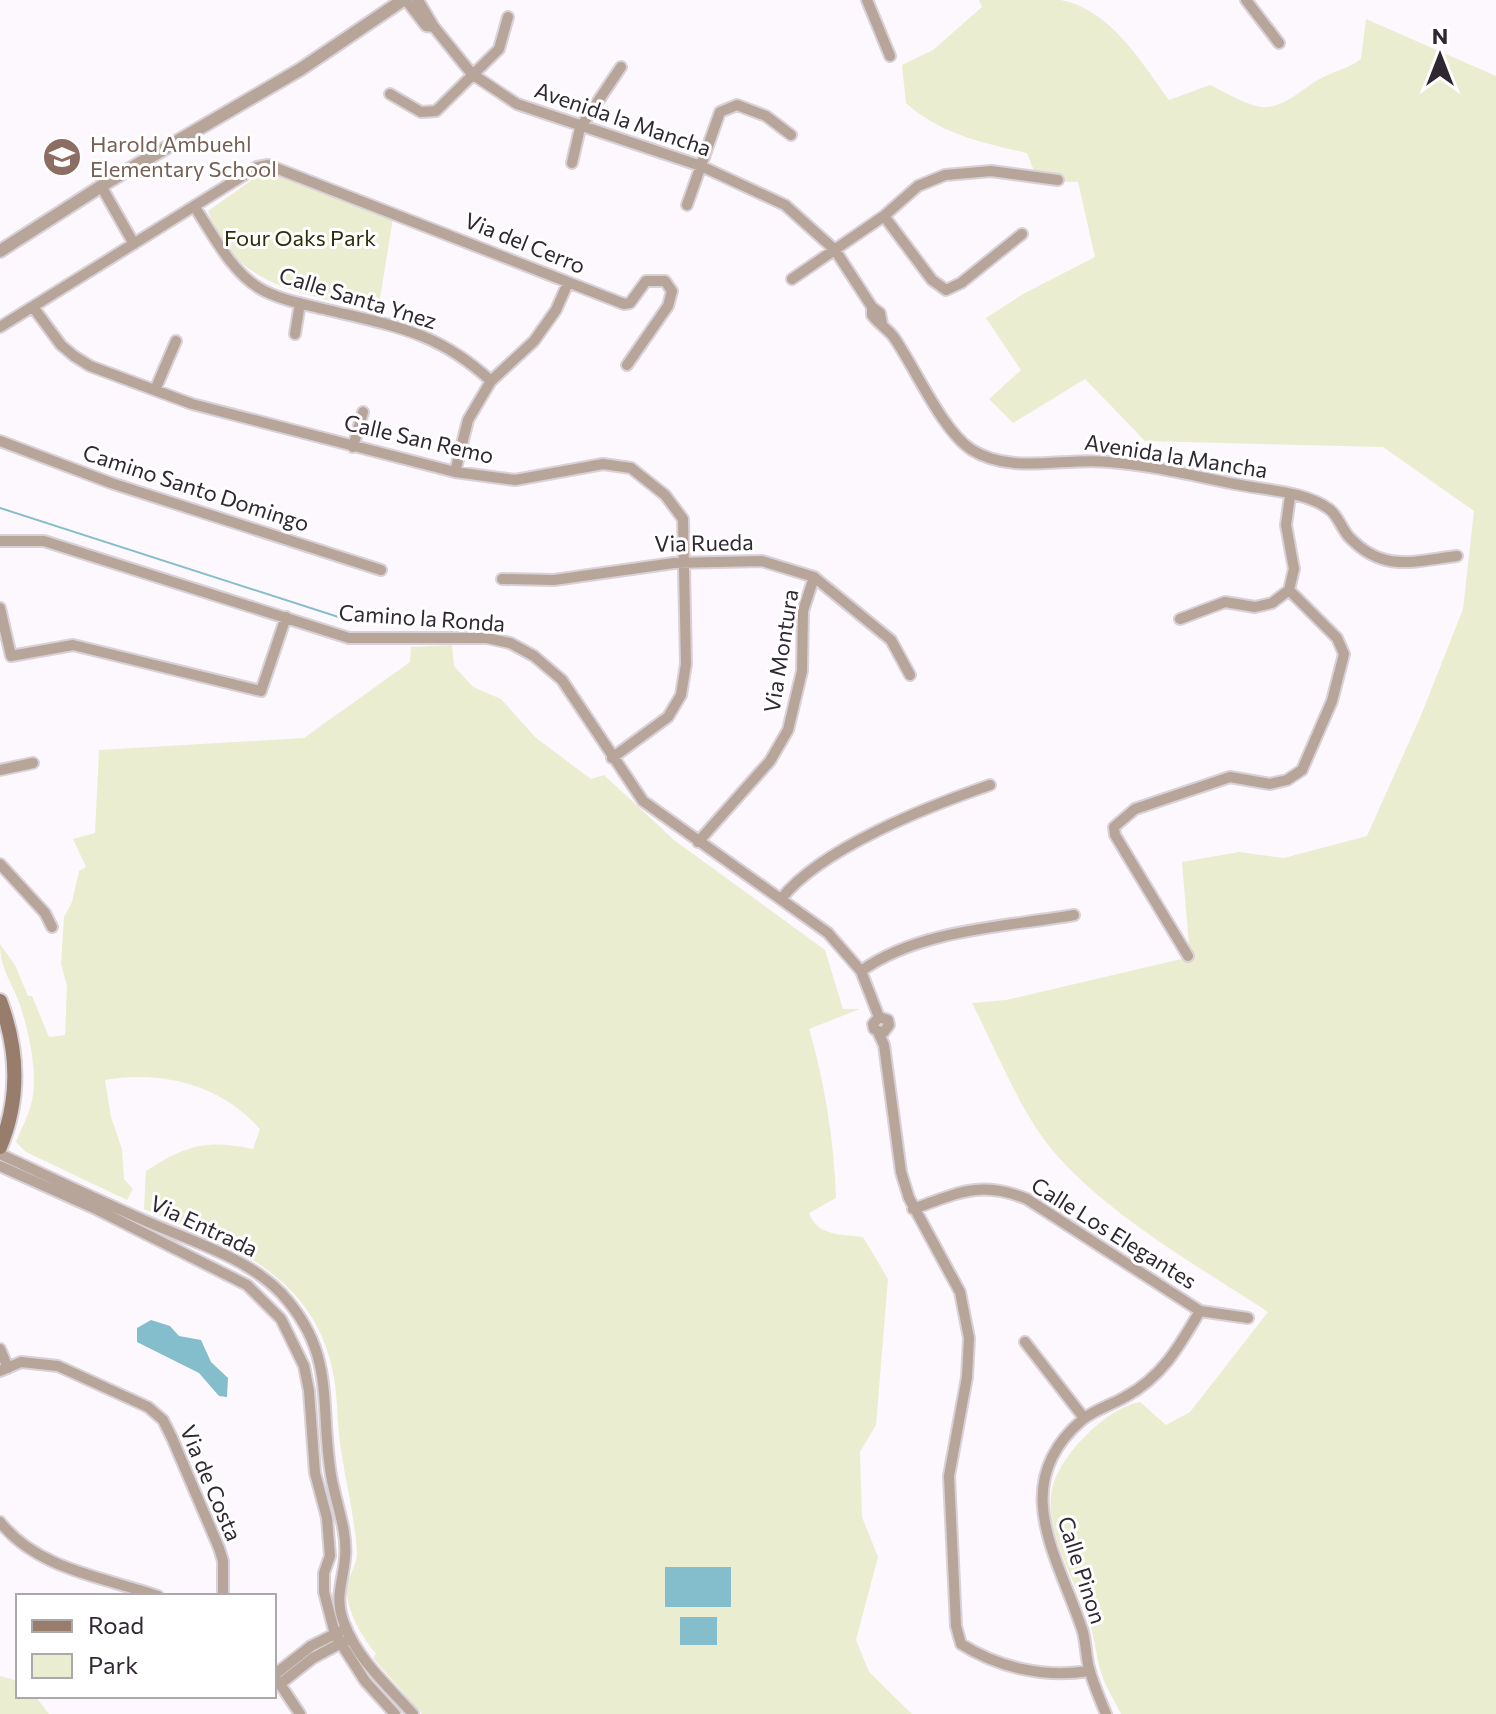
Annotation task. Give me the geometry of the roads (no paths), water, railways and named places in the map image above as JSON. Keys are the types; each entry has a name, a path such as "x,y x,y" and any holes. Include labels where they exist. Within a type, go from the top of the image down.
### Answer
{"main road":[{"path":"0,1001 14,1056 12,1110 0,1147"}],"street":[{"name":"Avenida la Mancha","path":"404,0 426,26 434,27"},
{"path":"0,251 101,186 301,69 404,0"},
{"name":"Avenida la Mancha","path":"418,0 434,27 472,74 517,104 580,128 701,166 785,205 835,250 872,307 880,313 882,324 951,430 970,449 992,461 1017,464 1072,459 1111,462 1290,496 1331,509 1348,536 1369,555 1385,562 1457,556"},
{"path":"867,0 890,56"},
{"path":"1246,0 1279,43"},
{"path":"390,94 421,112 436,111 499,49 508,17"},
{"path":"572,163 580,128 621,67"},
{"path":"687,205 720,112 737,105 766,116 791,135"},
{"name":"Via del Cerro","path":"194,206 257,167 268,165 624,304 630,303 646,281 665,281 672,291 668,306 627,365"},
{"path":"792,279 884,216 918,186 945,175 991,171 1058,180"},
{"path":"101,186 134,244"},
{"path":"0,327 194,206"},
{"name":"Calle Santa Ynez","path":"194,206 235,268 260,288 300,303 417,332 462,354 491,381"},
{"path":"884,216 932,280 946,290 961,283 1022,234"},
{"path":"455,472 468,420 491,381 534,341 556,310 568,283"},
{"path":"295,334 300,303"},
{"name":"Calle San Remo","path":"33,307 61,345 90,366 192,404 455,472 515,480 603,464 631,468 665,495 683,519 686,664 681,695 668,717 612,758"},
{"path":"155,390 176,341"},
{"path":"353,447 363,412"},
{"name":"Camino Santo Domingo","path":"0,441 111,483 381,570"},
{"path":"1180,619 1225,602 1255,607 1272,603 1289,590 1294,569 1286,525 1290,496"},
{"name":"Camino la Ronda","path":"0,541 44,541 349,638 461,636 510,643 534,656 562,680 643,801 828,933 861,971 879,1017 873,1024 883,1031 901,1172 913,1209 960,1292 969,1338 967,1377 949,1487 956,1626 961,1644 1010,1666 1044,1674 1089,1671"},
{"name":"Via Rueda","path":"502,579 554,580 643,565 762,561 814,577 891,640 910,675"},
{"name":"Via Montura","path":"698,842 770,761 788,730 802,671 803,611 814,577"},
{"path":"1188,956 1115,835 1114,827 1135,809 1230,777 1270,784 1302,770 1332,701 1344,654 1337,638 1289,590"},
{"path":"0,608 11,656 73,645 261,691 286,617"},
{"path":"0,770 33,763"},
{"path":"781,899 805,873 907,816 990,785"},
{"path":"0,864 45,913 52,927"},
{"path":"861,971 895,950 935,939 1074,915"},
{"name":"Via Entrada","path":"0,1154 247,1285 281,1319 304,1366 330,1556 324,1573 324,1592 365,1681 395,1714"},
{"name":"Via Entrada","path":"0,1166 248,1267 280,1293 293,1309 305,1327 322,1368 331,1477 345,1557 338,1592 343,1636 413,1714"},
{"name":"Calle Los Elegantes","path":"913,1209 961,1190 979,1188 1012,1193 1027,1199 1200,1311"},
{"path":"1200,1311 1248,1318"},
{"name":"Calle Pinon","path":"1106,1714 1089,1671 1084,1635 1048,1543 1042,1515 1042,1485 1051,1457 1084,1418 1145,1385 1168,1364 1200,1311"},
{"path":"1025,1342 1084,1418"},
{"path":"0,1349 4,1370"},
{"name":"Via de Costa","path":"4,1370 21,1362 58,1366 134,1397 163,1420 219,1548 223,1561 223,1594"},
{"path":"321,1496 336,1492"},
{"path":"0,1522 24,1545 45,1559 152,1594"},
{"path":"324,1573 340,1576"},
{"path":"300,1714 276,1678 343,1636"}],"water":[{"path":"151,1320 170,1326 179,1336 201,1340 211,1362 228,1378 227,1397 219,1396 199,1373 137,1342 137,1328"},
{"path":"665,1567 731,1567 731,1607 665,1607"},
{"path":"680,1617 717,1617 717,1645 680,1645"}],"waterway":[{"path":"0,508 354,622"}],"place":[{"name":"Harold Ambuehl Elementary School","path":"62,157"}],"park label":[{"name":"Four Oaks Park","path":"300,238"}]}
